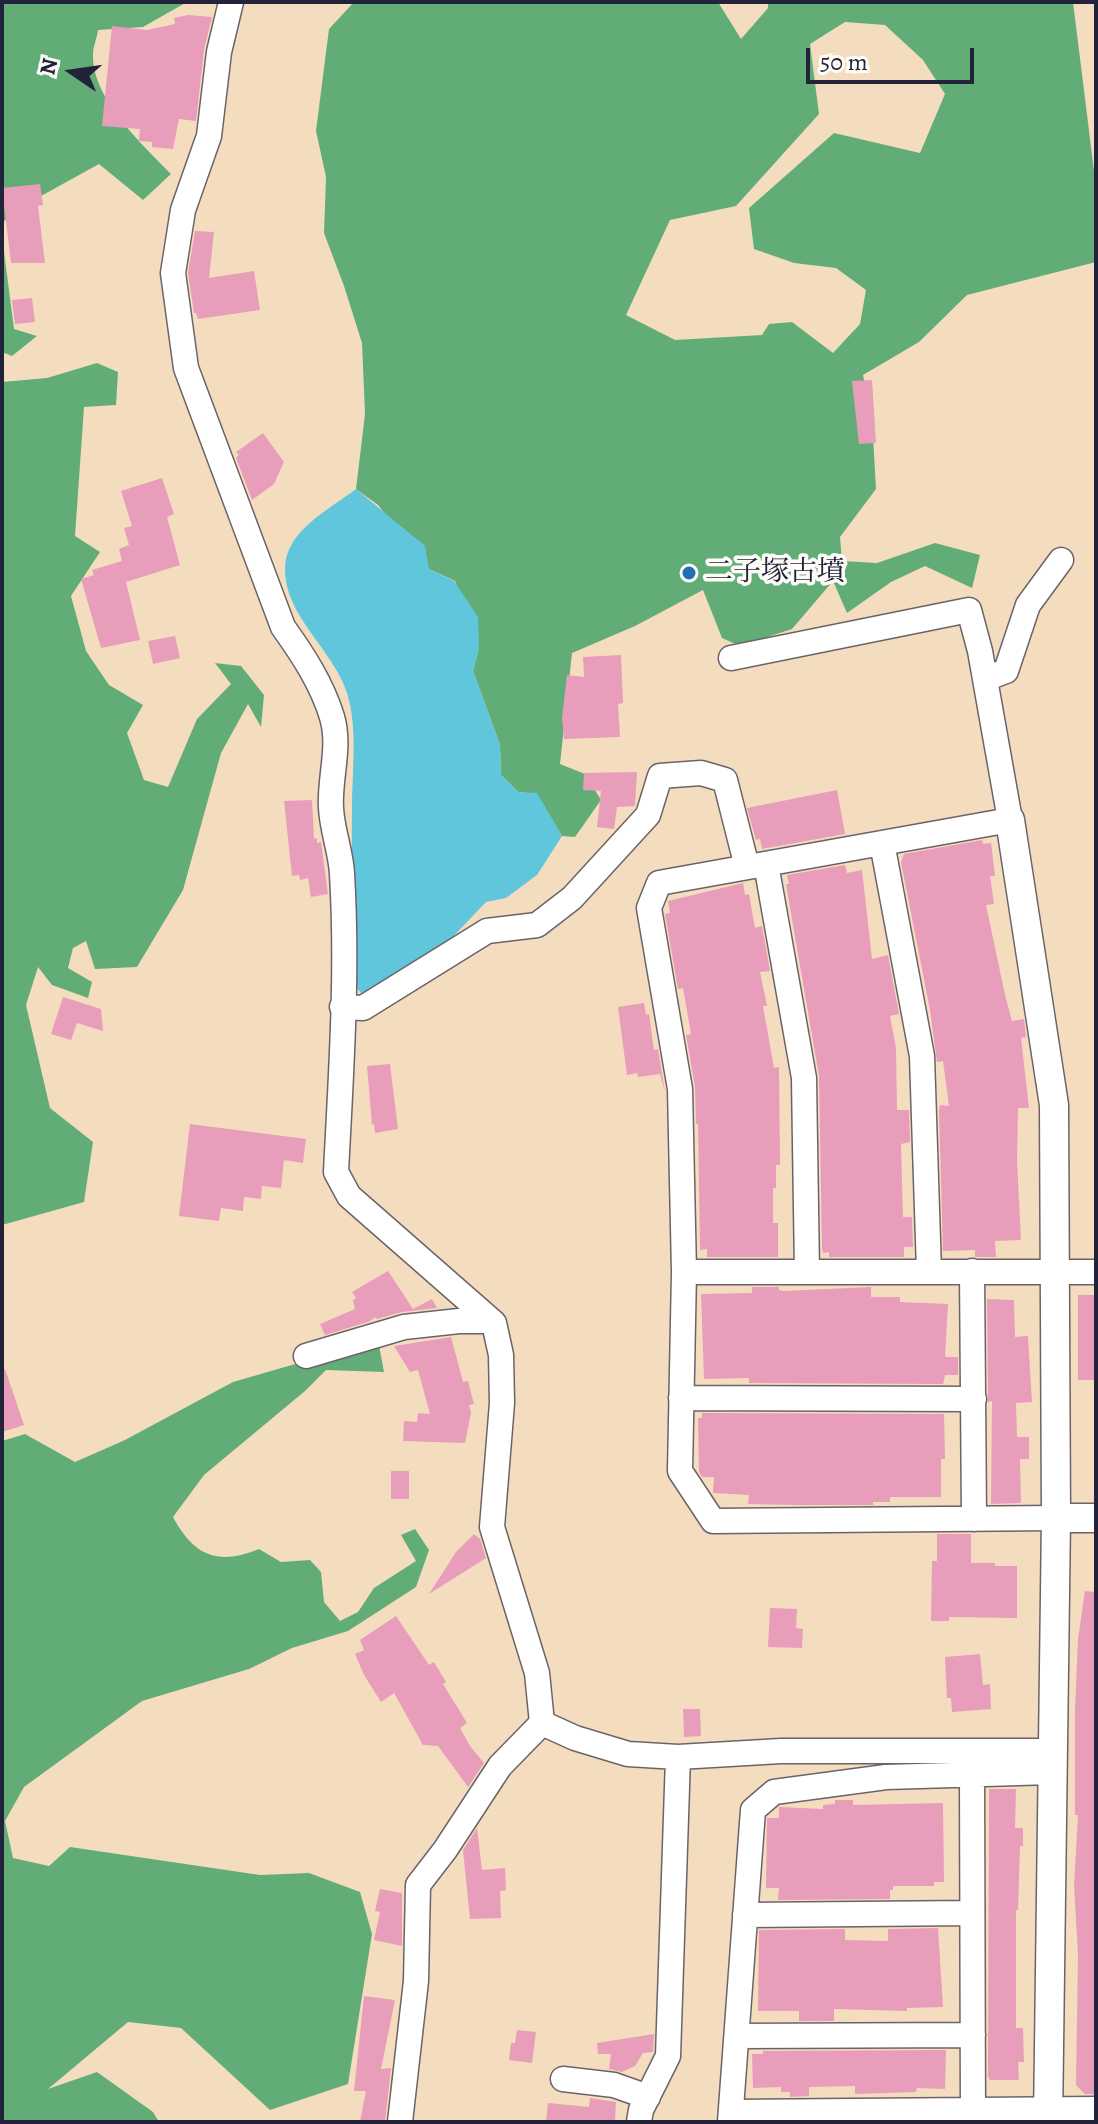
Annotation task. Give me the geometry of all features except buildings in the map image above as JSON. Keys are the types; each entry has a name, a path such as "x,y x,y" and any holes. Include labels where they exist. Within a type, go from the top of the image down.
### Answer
{"street":[{"path":"231,2 219,52 209,136 183,210 173,273 186,368 283,627 305,659 324,695 333,721 331,807 342,871 344,940 336,1172 349,1196 494,1323 501,1355 502,1403 492,1527 537,1673 542,1723"},
{"path":"985,679 1006,671 1028,605 1061,560"},
{"path":"731,658 969,610 985,679 1054,1105 1056,1518 1048,2115"},
{"path":"342,1007 363,1008 487,931 537,925 572,898 648,815 660,776 701,773 725,780 756,865 804,1078 807,1272"},
{"path":"1010,820 659,883 649,908 680,1089 684,1272 680,1471 713,1521 1096,1518"},
{"path":"882,843 922,1056 929,1271"},
{"path":"972,1271 974,1519"},
{"path":"684,1272 1096,1272"},
{"path":"306,1356 404,1327 490,1321"},
{"path":"681,1398 974,1399"},
{"path":"542,1723 575,1738 628,1754 678,1757 781,1751 1053,1762"},
{"path":"400,2122 416,1981 418,1885 500,1766 542,1723"},
{"path":"639,2122 641,2110 668,2056 678,1757"},
{"path":"1053,1762 972,1775 886,1777 774,1792 753,1810 731,2117 1048,2115 1096,2109"},
{"path":"972,1775 973,2116"},
{"path":"745,1915 972,1913"},
{"path":"737,2036 973,2035"},
{"path":"563,2079 614,2085 648,2097"}],"green space":[{"path":"2,2 187,2 143,27 98,30 94,46 95,72 110,104 171,174 143,200 99,164 12,212 2,224"},
{"path":"354,2 718,2 741,39 768,8 768,2 1073,2 1096,187 1096,262 967,295 919,342 863,375 872,419 876,489 840,537 842,561 877,563 935,543 980,555 972,588 925,566 891,582 847,613 833,581 792,629 740,646 722,638 703,590 635,626 572,653 560,764 585,774 601,800 575,837 562,836 537,794 518,792 501,775 500,745 473,671 479,648 455,581 429,569 378,505 356,489 365,414 362,343 324,233 326,177 316,131 329,29","holes":["845,22 885,25 923,60 945,94 920,153 834,133 749,208 754,249 794,263 836,268 866,290 860,324 833,353 792,322 769,324 762,335 675,340 626,315 670,220 736,206 819,114 810,44"]},
{"path":"2,236 14,329 37,336 12,356 2,352"},
{"path":"97,363 118,372 116,405 84,407 75,536 100,552 71,596 86,651 109,685 143,705 127,733 144,780 168,787 197,719 231,684 215,663 241,666 264,695 261,727 248,704 221,753 183,890 137,967 95,969 86,941 73,948 68,968 92,982 88,998 52,985 38,967 26,1005 50,1108 93,1142 84,1202 2,1225 2,382 47,378"},
{"path":"378,1340 384,1372 326,1370 204,1475 173,1517 190,1541 208,1554 231,1557 259,1549 281,1562 310,1560 321,1572 324,1602 340,1621 358,1612 374,1588 416,1561 401,1535 415,1529 429,1550 416,1587 348,1631 292,1648 249,1669 142,1701 24,1787 5,1821 13,1858 49,1866 70,1847 260,1875 309,1873 360,1892 372,1934 348,2084 270,2110 181,2028 128,2022 48,2089 97,2072 153,2112 159,2122 2,2122 2,1441 25,1434 75,1462 125,1440 233,1382"}],"water":[{"path":"356,489 425,546 429,569 454,581 478,617 479,648 473,671 500,745 501,775 518,792 537,793 562,836 537,875 506,898 486,902 447,943 366,999 355,986 353,735 350,707 340,677 292,602 285,568 287,555 301,532"}],"place":[{"name":"二子塚古墳","path":"689,573"}]}
